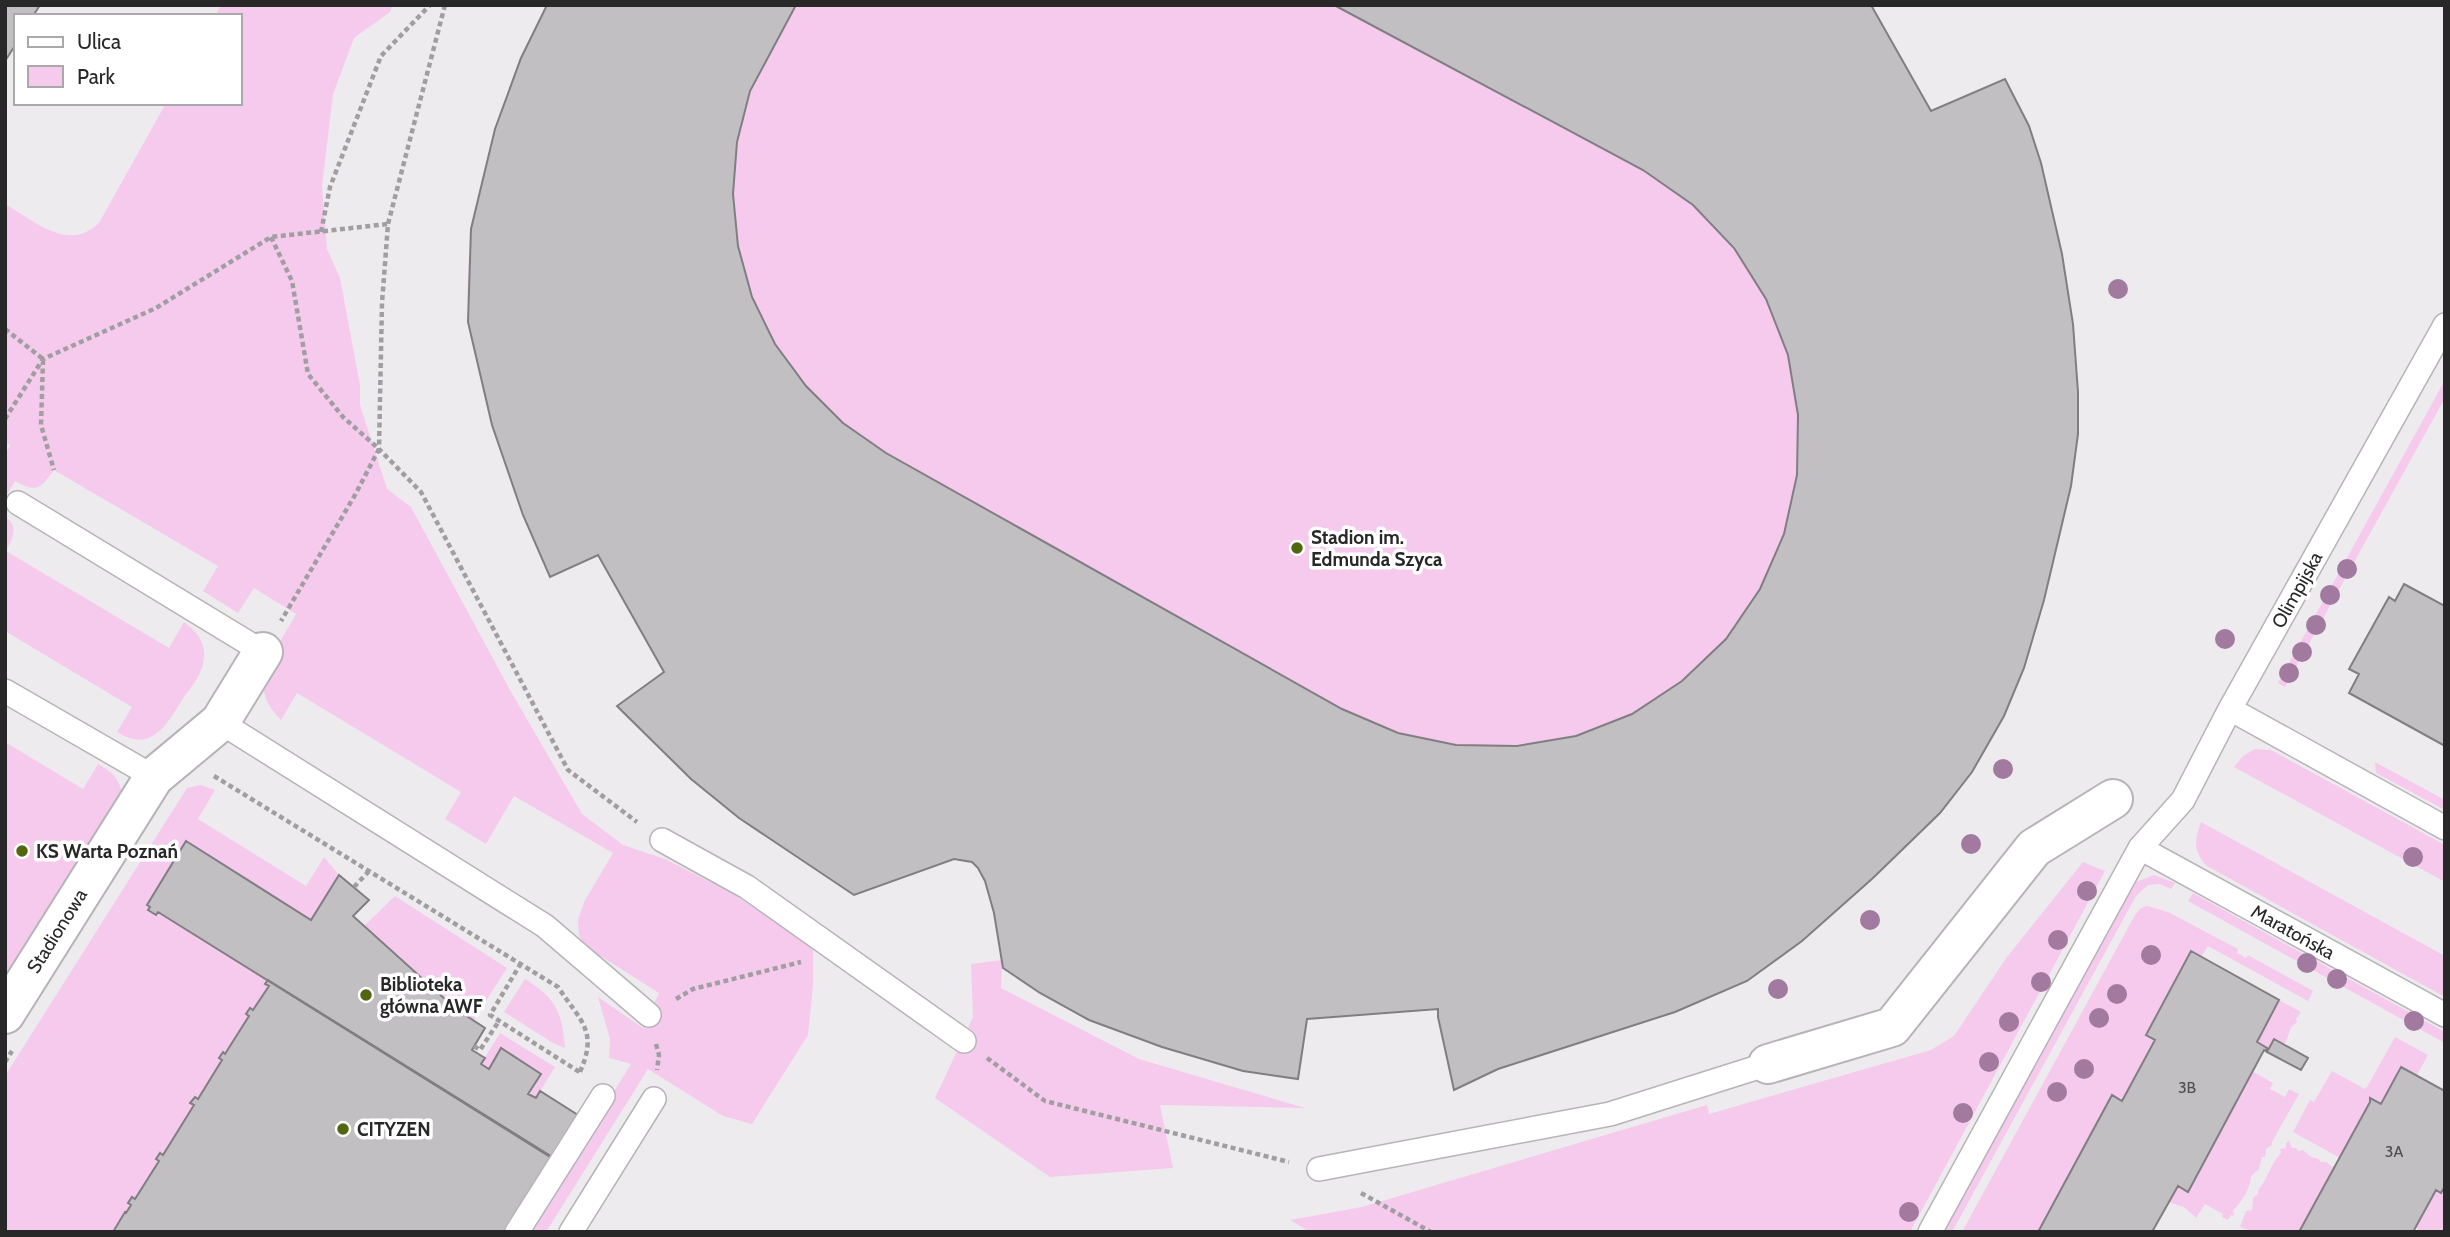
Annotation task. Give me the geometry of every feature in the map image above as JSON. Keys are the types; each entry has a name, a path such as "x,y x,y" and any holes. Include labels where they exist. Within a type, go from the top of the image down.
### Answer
{"street":[{"name":"Stadionowa","path":"5,1014 154,777 220,722 263,652"},
{"path":"1768,1064 1892,1027 2034,848 2113,799"}],"lane":[{"name":"Olimpijska","path":"1930,1232 2140,848 2182,800 2445,325"},
{"path":"18,503 263,652"},
{"path":"5,691 154,777"},
{"path":"2230,709 2445,828"},
{"path":"220,722 545,926 649,1015"},
{"path":"662,840 747,887 964,1041"},
{"name":"Maratońska","path":"2140,848 2445,1015"},
{"path":"1319,1169 1610,1114 1768,1064"},
{"path":"517,1232 603,1096"},
{"path":"571,1232 653,1099"}],"path":[{"path":"321,232 330,187 381,56 430,5"},
{"path":"263,652 379,449 382,303 388,224 445,5"},
{"path":"5,419 43,359 156,309 271,237 388,224"},
{"path":"271,237 292,281 308,374 343,417 421,492 568,770 662,840"},
{"path":"5,329 43,359"},
{"path":"43,359 41,425 54,470"},
{"path":"208,775 218,777 558,987 589,1034 588,1053 580,1072"},
{"path":"354,887 370,870"},
{"path":"653,1099 659,1055 649,1015 693,989 840,953"},
{"path":"521,963 490,1015 607,1089 603,1096"},
{"path":"474,1046 481,1050 499,1021"},
{"path":"964,1041 1045,1101 1319,1169 1430,1232"},
{"path":"5,1062 13,1050"}],"green space":[{"path":"221,5 393,5 390,12 354,38 333,94 322,186 327,249 340,278 360,385 360,405 387,489 411,507 510,690 582,814 623,845 665,859 732,893 813,948 813,986 808,1035 752,1124 723,1116 648,1069 546,1232 527,1232 631,1064 609,1058 610,1039 598,997 643,1028 659,993 588,948 579,936 578,920 584,902 613,853 514,796 486,844 445,819 461,792 297,693 281,720 264,693 264,680 273,654 296,614 254,588 238,613 203,591 218,566 54,470 38,487 28,487 15,481 5,498 5,454 10,445 5,442 5,204 40,225 64,235 87,231 99,223 165,105 242,105 242,14 216,14"},
{"name":"Stadion im. Edmunda Szyca","path":"547,5 1871,5 1931,110 2005,79 2029,126 2041,163 2073,324 2078,434 2071,486 2059,541 2024,668 2004,716 1972,772 1940,813 1802,941 1747,981 1675,1012 1498,1069 1454,1090 1438,1009 1307,1019 1298,1079 1243,1071 1162,1047 1089,1020 1040,993 1002,964 1001,988 1139,1059 1305,1108 1160,1105 1173,1168 1050,1177 935,1098 973,1017 971,964 1002,960 994,913 983,875 972,862 954,859 854,895 739,818 691,779 617,706 664,672 599,556 550,577 501,450 468,320 471,238 488,158 514,80"},
{"path":"2445,380 2445,398 2285,687 2278,683"},
{"path":"5,517 13,529 6,551 169,648 184,622 199,637 204,652 199,674 165,726 157,733 140,740 117,732 132,707 5,631"},
{"path":"5,742 83,789 98,764 114,775 122,792 5,991"},
{"path":"2255,749 2271,750 2445,845 2445,882 2234,767 2243,756"},
{"path":"2375,762 2445,800 2445,810 2376,773"},
{"path":"201,785 215,790 198,819 306,886 324,857 339,875 311,920 186,842 147,904 149,910 156,915 158,912 268,980 265,984 269,986 253,1010 250,1008 247,1014 249,1016 225,1054 222,1053 219,1058 222,1060 198,1099 194,1097 191,1103 194,1105 163,1155 160,1153 156,1159 159,1161 135,1199 128,1203 131,1205 113,1232 5,1232 5,1076 187,788"},
{"path":"2201,822 2445,956 2445,997 2207,866 2196,846"},
{"path":"2083,862 2105,871 1910,1232 1310,1232 1290,1220 1362,1207 1707,1105 1709,1114 1931,1050 1954,1036 2007,957"},
{"path":"2154,875 2175,883 2171,889 2160,884 2148,885 2136,896 1952,1232 1943,1232 2129,890 2136,882"},
{"path":"2193,893 2445,1032 2445,1043 2188,901"},
{"path":"395,896 507,968 473,1021 456,1009 364,926"},
{"path":"2147,906 2168,912 2238,949 2237,953 2246,958 2248,955 2313,991 2308,1001 2208,946 2201,957 2191,952 2146,1035 2155,1040 2122,1101 2112,1096 2038,1232 1962,1232 2135,915"},
{"path":"525,979 544,993 555,1007 562,1025 565,1048 504,1012"},
{"path":"2279,1000 2301,1012 2279,1054 2257,1042"},
{"path":"500,1033 555,1067 536,1098 528,1094 540,1073 502,1049 489,1069 481,1064"},
{"path":"2395,1037 2428,1055 2417,1075 2401,1067 2381,1104 2370,1099 2340,1158 2293,1132 2310,1100 2314,1102 2332,1071 2365,1089"},
{"path":"2252,1071 2273,1083 2270,1089 2285,1097 2289,1089 2299,1094 2272,1145 2266,1149 2259,1169 2251,1176 2245,1195 2233,1210 2234,1216 2231,1215 2228,1220 2205,1204 2196,1218 2184,1207 2168,1202"},
{"path":"2289,1141 2292,1148 2303,1150 2334,1168 2299,1232 2254,1232 2240,1227 2246,1211 2252,1210 2253,1198 2258,1194 2281,1153 2280,1149 2286,1148"},
{"path":"2445,1186 2445,1232 2422,1232 2416,1228 2436,1190 2441,1193"}],"building":[{"path":"5,5 40,5 34,14 14,14 14,47 5,61"},
{"path":"547,5 796,5 750,91 737,142 733,194 738,246 752,297 775,344 806,386 843,423 886,453 1342,709 1398,733 1456,745 1517,746 1576,736 1632,714 1682,681 1726,639 1760,589 1784,534 1797,475 1798,415 1788,355 1766,299 1734,248 1693,205 1643,170 1334,5 1871,5 1931,111 2005,79 2029,126 2041,163 2062,254 2073,324 2078,434 2071,486 2044,600 2024,668 2004,716 1972,772 1940,813 1802,941 1747,981 1675,1012 1498,1069 1454,1090 1438,1009 1307,1019 1298,1079 1243,1071 1162,1047 1089,1020 1040,993 1003,968 994,913 985,881 972,862 954,859 854,895 739,818 691,779 617,706 664,672 598,555 550,577 523,515 492,425 468,322 471,229 495,129 521,58"},
{"path":"2404,584 2445,606 2445,746 2349,693 2359,674 2349,669 2389,597 2395,601"},
{"name":"Biblioteka główna AWF","path":"186,841 311,920 339,875 369,900 353,916 456,1009 485,1028 472,1050 485,1058 481,1064 489,1069 501,1048 541,1074 528,1094 536,1098 540,1091 578,1115 552,1158 158,912 156,915 148,910 150,907 147,905"},
{"path":"2191,951 2279,1000 2257,1042 2267,1048 2266,1051 2264,1050 2188,1192 2178,1186 2152,1232 2038,1232 2112,1095 2122,1101 2155,1040 2146,1035"},
{"name":"CITYZEN","path":"268,980 554,1158 507,1232 113,1232 131,1205 128,1203 132,1197 135,1199 159,1161 156,1159 160,1153 163,1155 194,1105 190,1103 195,1097 198,1099 222,1060 219,1058 223,1052 225,1054 249,1016 246,1014 250,1008 253,1010 269,986 265,984"},
{"path":"2274,1039 2308,1058 2301,1070 2267,1052"},
{"path":"2401,1067 2445,1091 2445,1186 2441,1193 2436,1190 2413,1232 2299,1232 2370,1098 2381,1104"}],"place":[{"name":"Stadion im. Edmunda Szyca","path":"1297,548"},
{"name":"KS Warta Poznań","path":"22,851"},
{"name":"Biblioteka główna AWF","path":"366,995"},
{"name":"CITYZEN","path":"343,1129"}]}
